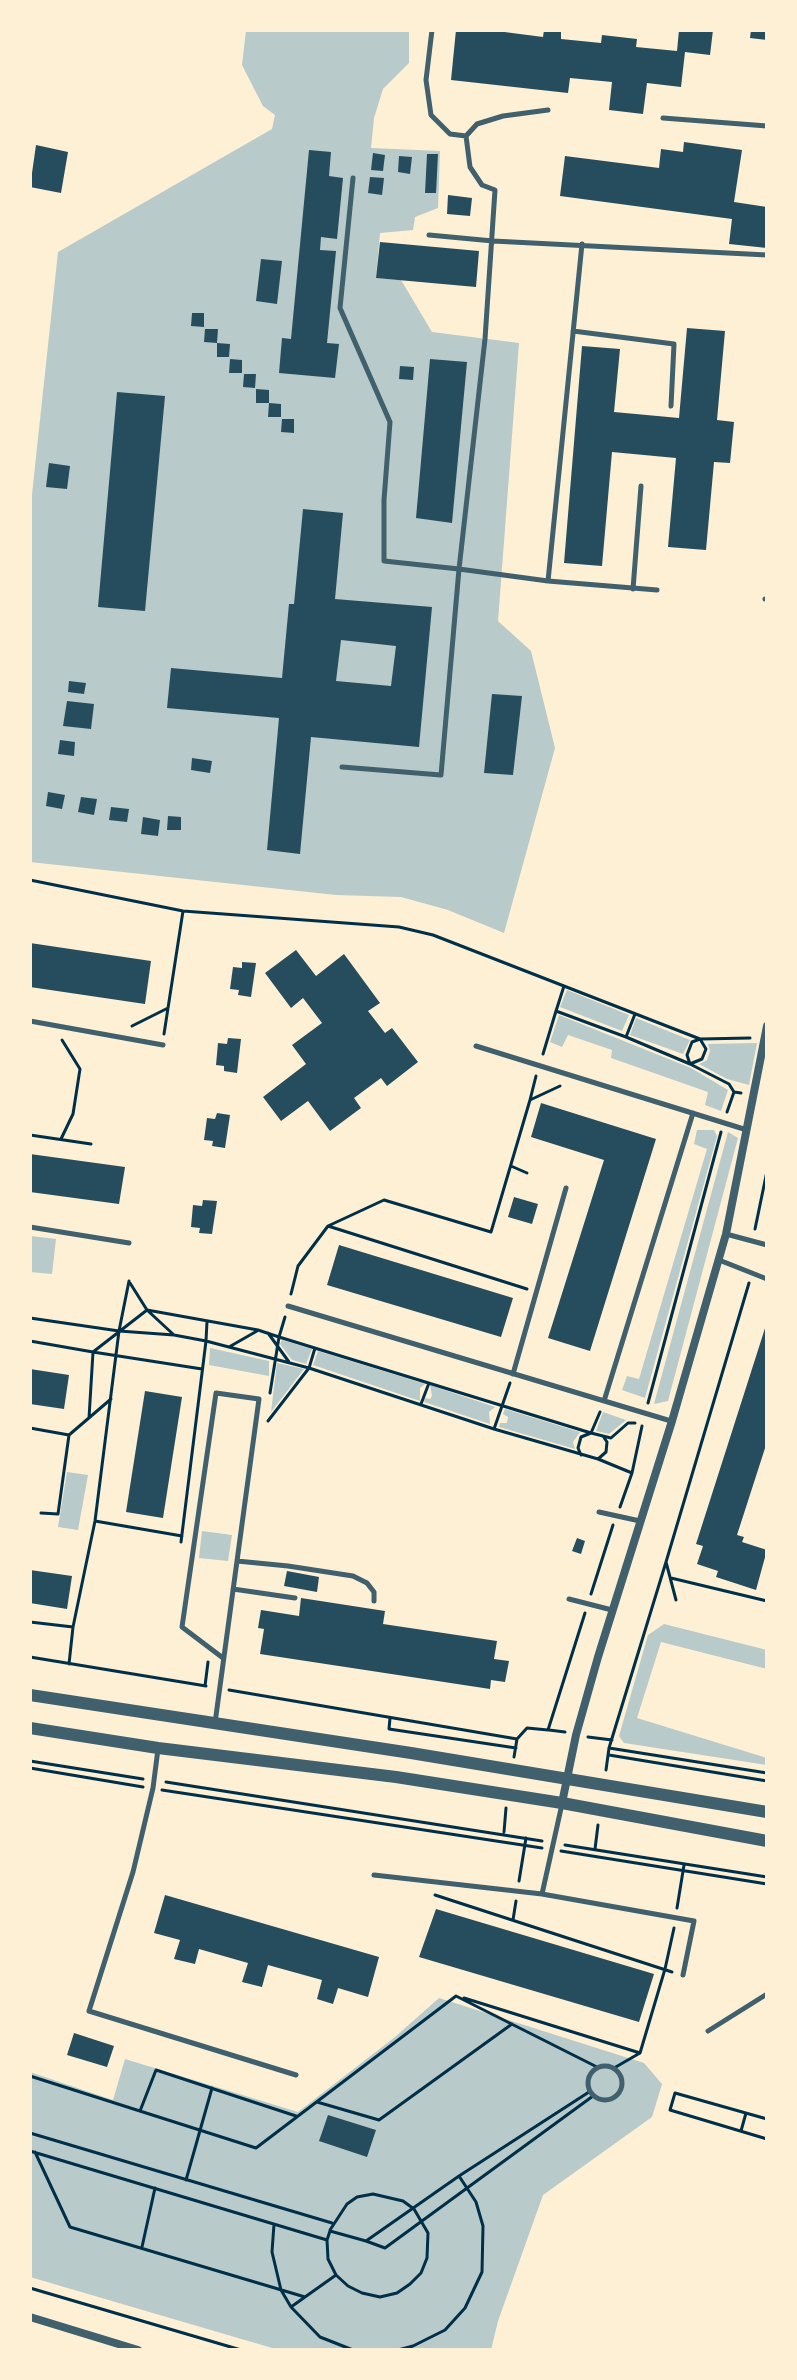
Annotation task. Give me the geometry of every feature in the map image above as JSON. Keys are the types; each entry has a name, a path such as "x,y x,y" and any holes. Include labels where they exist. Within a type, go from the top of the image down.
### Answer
{"street":[{"path":"562,1803 576,1735 612,1610 672,1421 726,1234 767,1026"},
{"path":"30,1695 767,1812"},
{"path":"30,1728 158,1748 396,1777 562,1803 767,1841"},
{"path":"30,2317 138,2350"}],"lane":[{"path":"432,30 426,80 431,115 450,134 466,136"},
{"path":"342,767 441,775 459,569 485,339 495,190 482,185 470,167 466,136 477,124 503,116 548,110"},
{"path":"663,118 767,126"},
{"path":"353,178 340,308 390,422 384,500 384,561 548,581 657,590"},
{"path":"429,235 767,255"},
{"path":"548,581 582,244"},
{"path":"573,331 674,344 671,406"},
{"path":"633,589 641,486"},
{"path":"30,1021 163,1045"},
{"path":"476,1046 748,1130"},
{"path":"604,1401 693,1113"},
{"path":"513,1374 566,1188"},
{"path":"30,1227 129,1243"},
{"path":"726,1234 767,1245"},
{"path":"718,1259 767,1279"},
{"path":"288,1306 672,1421"},
{"path":"215,1723 259,1399 216,1393 182,1627 223,1658"},
{"path":"599,1512 640,1521"},
{"path":"237,1561 353,1576 367,1583 374,1592 374,1601"},
{"path":"233,1589 295,1598"},
{"path":"569,1599 612,1610"},
{"path":"158,1748 153,1788 133,1872 89,2011 296,2075"},
{"path":"542,1894 562,1803"},
{"path":"374,1875 542,1894 694,1921 683,1975"},
{"path":"708,2031 767,1994"},
{"path":"597,2067 614,2068 621,2077 619,2093 609,2100 591,2094 587,2086 589,2075 597,2067"}],"path":[{"path":"30,880 183,911 399,927 433,935 700,1039 706,1049 702,1059 690,1064"},
{"path":"163,1045 183,911"},
{"path":"565,985 556,1011 690,1064 729,1084 734,1092 755,1096"},
{"path":"124,1038 131,1027 168,1008"},
{"path":"626,1037 635,1014"},
{"path":"60,1037 80,1069 73,1114 61,1139"},
{"path":"690,1064 687,1055 692,1042 700,1039 765,1038"},
{"path":"270,1397 277,1345 298,1266 328,1226 384,1200 491,1232 530,1100 558,1086 573,1089"},
{"path":"645,1413 734,1092"},
{"path":"30,1135 91,1144"},
{"path":"511,1166 527,1173"},
{"path":"753,1240 767,1171"},
{"path":"328,1226 536,1291"},
{"path":"612,1740 752,1273"},
{"path":"69,1664 73,1627 95,1521 119,1331 129,1281 147,1310 174,1335"},
{"path":"30,1318 119,1331 174,1335 275,1358 494,1429 598,1459 632,1473 642,1424 628,1423 611,1438 258,1330 147,1310 119,1331 93,1352 89,1418"},
{"path":"180,1550 207,1321"},
{"path":"229,1347 258,1330"},
{"path":"268,1333 289,1362"},
{"path":"30,1341 202,1370"},
{"path":"268,1410 266,1424 309,1368 315,1346"},
{"path":"494,1429 513,1374"},
{"path":"421,1404 429,1383"},
{"path":"41,1513 58,1514 69,1435 111,1399"},
{"path":"581,1455 578,1448 581,1437 591,1433 604,1401"},
{"path":"30,1428 69,1435"},
{"path":"598,1459 606,1452 607,1442 603,1436"},
{"path":"95,1521 182,1536"},
{"path":"666,1562 676,1600"},
{"path":"671,1578 767,1601"},
{"path":"30,1622 73,1627"},
{"path":"198,1654 208,1662 205,1686"},
{"path":"30,1657 517,1739 516,1748 389,1729 390,1718"},
{"path":"609,1748 767,1773"},
{"path":"608,1755 767,1781"},
{"path":"30,1761 767,1884"},
{"path":"30,1768 767,1877"},
{"path":"614,2068 640,2053 665,1969 684,1865"},
{"path":"430,1893 683,1975"},
{"path":"456,1996 640,2053"},
{"path":"456,1996 597,2067"},
{"path":"30,2076 256,2148 456,1996"},
{"path":"316,2102 379,2120 512,2024"},
{"path":"140,2111 156,2070 298,2116"},
{"path":"186,2180 212,2088"},
{"path":"767,2119 675,2093 670,2110 767,2139"},
{"path":"366,2241 459,2176 591,2094"},
{"path":"330,2231 385,2248 469,2189 591,2094"},
{"path":"741,2131 746,2113"},
{"path":"30,2133 332,2223"},
{"path":"32,2151 327,2240"},
{"path":"32,2151 70,2227 305,2297"},
{"path":"398,2350 445,2330 465,2308 482,2272 483,2226 476,2202 459,2176"},
{"path":"142,2248 155,2188"},
{"path":"373,2194 403,2201 423,2221 428,2233 427,2258 421,2273 397,2293 380,2297 362,2293 336,2275 328,2259 327,2240 332,2223 357,2197 373,2194"},
{"path":"274,2224 272,2252 281,2290 291,2307 320,2337 353,2350"},
{"path":"291,2307 336,2275"},
{"path":"30,2288 241,2350"}],"shaded area":[{"path":"246,30 409,30 409,63 383,89 374,118 371,148 440,151 438,208 415,217 413,230 380,233 376,278 401,280 432,332 519,343 498,621 531,651 555,748 504,933 448,910 401,897 336,895 30,862 30,513 58,252 272,129 275,115 263,106 242,65"},
{"path":"567,990 629,1015 622,1031 560,1007"},
{"path":"559,1015 691,1068 728,1090 721,1111 705,1105 708,1092 611,1058 612,1050 568,1035 562,1047 550,1042"},
{"path":"636,1018 690,1040 683,1054 630,1035"},
{"path":"757,1043 749,1085 727,1079 699,1064 707,1060 710,1051 708,1044"},
{"path":"697,1130 714,1130 717,1136 645,1398 622,1390 627,1376 639,1379 707,1149 694,1144"},
{"path":"728,1132 738,1138 668,1401 654,1404"},
{"path":"30,1236 56,1239 52,1274 30,1272"},
{"path":"282,1340 312,1349 306,1364 292,1360 280,1344"},
{"path":"210,1348 269,1361 269,1376 209,1365"},
{"path":"318,1351 425,1384 420,1388 420,1401 313,1365"},
{"path":"277,1363 304,1369 271,1412"},
{"path":"430,1385 495,1407 489,1412 490,1424 424,1402 425,1398 432,1396"},
{"path":"505,1409 580,1432 573,1442 575,1449 499,1427 500,1423 507,1423 508,1417 503,1414"},
{"path":"603,1412 626,1420 609,1434 596,1431"},
{"path":"67,1472 88,1475 78,1530 58,1527"},
{"path":"202,1531 232,1535 228,1561 199,1558"},
{"path":"664,1624 767,1650 767,1669 661,1642 637,1718 767,1758 767,1765 624,1743 619,1736 648,1635"},
{"path":"439,1998 644,2063 662,2084 652,2117 543,2195 498,2321 491,2350 279,2350 30,2277 30,2072 113,2100 125,2059 298,2112 395,2037"}],"building":[{"path":"456,30 489,30 543,37 544,30 561,30 561,39 601,43 602,35 637,39 636,47 677,51 679,30 713,30 710,55 685,52 681,87 647,83 643,114 609,110 612,82 570,78 568,93 451,80"},
{"path":"751,30 767,30 767,40 750,38"},
{"path":"684,142 742,150 734,202 767,207 767,248 729,244 732,219 560,196 565,156 659,168 661,149 683,152"},
{"path":"36,145 68,152 61,193 30,187"},
{"path":"309,150 331,152 329,176 343,178 337,239 321,237 320,250 336,251 327,343 339,344 335,378 279,373 282,338 291,339"},
{"path":"373,153 385,155 383,171 371,170"},
{"path":"427,154 438,154 436,193 425,193"},
{"path":"399,156 412,157 410,174 398,172"},
{"path":"370,177 384,178 382,195 368,193"},
{"path":"448,195 472,198 470,216 447,214"},
{"path":"380,242 479,251 476,287 376,278"},
{"path":"261,259 282,261 277,304 256,301"},
{"path":"192,313 204,313 204,327 191,326"},
{"path":"687,328 725,331 717,420 734,422 730,463 714,462 706,550 668,547 676,458 612,452 602,566 564,563 582,346 620,349 614,412 679,418"},
{"path":"205,329 218,329 217,343 204,342"},
{"path":"217,343 230,344 229,357 217,357"},
{"path":"230,359 242,360 242,373 229,373"},
{"path":"430,359 467,362 452,523 416,518"},
{"path":"400,366 414,367 413,380 399,379"},
{"path":"244,374 256,374 255,388 243,387"},
{"path":"256,389 269,390 269,403 256,403"},
{"path":"117,392 165,396 145,611 98,607"},
{"path":"269,403 281,404 281,417 268,417"},
{"path":"282,419 294,419 294,433 281,432"},
{"path":"49,463 70,466 67,489 46,487"},
{"path":"303,509 343,513 335,599 432,607 419,747 311,737 300,854 267,850 279,718 167,708 171,668 282,678 289,604 294,604","holes":["341,640 396,646 391,686 336,681"]},
{"path":"69,681 86,683 84,694 68,692"},
{"path":"492,694 522,696 513,775 484,773"},
{"path":"67,701 94,704 91,729 63,726"},
{"path":"60,740 75,742 74,756 58,754"},
{"path":"192,758 212,761 210,773 191,770"},
{"path":"48,792 65,795 62,809 46,806"},
{"path":"81,797 97,799 94,815 78,812"},
{"path":"111,807 129,809 127,822 109,820"},
{"path":"168,816 181,817 181,830 167,830"},
{"path":"143,817 160,820 158,836 141,834"},
{"path":"30,943 151,961 145,1004 30,987"},
{"path":"296,950 316,976 344,954 380,1003 368,1011 385,1033 392,1028 418,1062 387,1086 381,1078 354,1098 361,1108 330,1131 308,1101 281,1121 263,1097 306,1064 292,1045 322,1023 303,998 291,1008 265,973"},
{"path":"242,962 256,963 251,997 238,995 239,990 230,989 233,967 242,968"},
{"path":"228,1038 241,1039 237,1073 224,1071 224,1066 216,1065 218,1043 227,1044"},
{"path":"541,1103 656,1139 590,1351 548,1338 604,1160 531,1137"},
{"path":"217,1113 230,1115 225,1148 212,1146 213,1141 204,1140 207,1118 215,1119"},
{"path":"30,1154 125,1167 119,1204 30,1192"},
{"path":"514,1197 538,1204 532,1224 508,1217"},
{"path":"203,1200 217,1201 212,1234 199,1233 200,1228 191,1227 193,1205 202,1206"},
{"path":"339,1245 513,1298 501,1337 327,1285"},
{"path":"767,1322 767,1442 737,1535 744,1537 742,1542 767,1550 756,1590 716,1577 718,1571 697,1564 703,1546 696,1544"},
{"path":"30,1369 69,1375 64,1409 30,1404"},
{"path":"145,1391 182,1397 163,1518 126,1512"},
{"path":"577,1538 585,1541 581,1554 572,1551"},
{"path":"30,1570 72,1576 67,1609 30,1603"},
{"path":"287,1571 319,1577 317,1592 284,1586"},
{"path":"301,1598 385,1611 383,1624 497,1641 494,1659 509,1661 505,1682 491,1680 490,1689 260,1654 264,1629 258,1628 261,1610 299,1616"},
{"path":"165,1895 379,1957 368,1997 338,1988 333,2004 317,1999 322,1980 268,1965 262,1987 242,1982 248,1963 199,1949 195,1964 174,1959 180,1940 154,1933"},
{"path":"436,1909 654,1974 639,2022 419,1957"},
{"path":"74,2033 114,2046 107,2067 67,2055"},
{"path":"328,2115 376,2130 367,2157 319,2141"}]}
